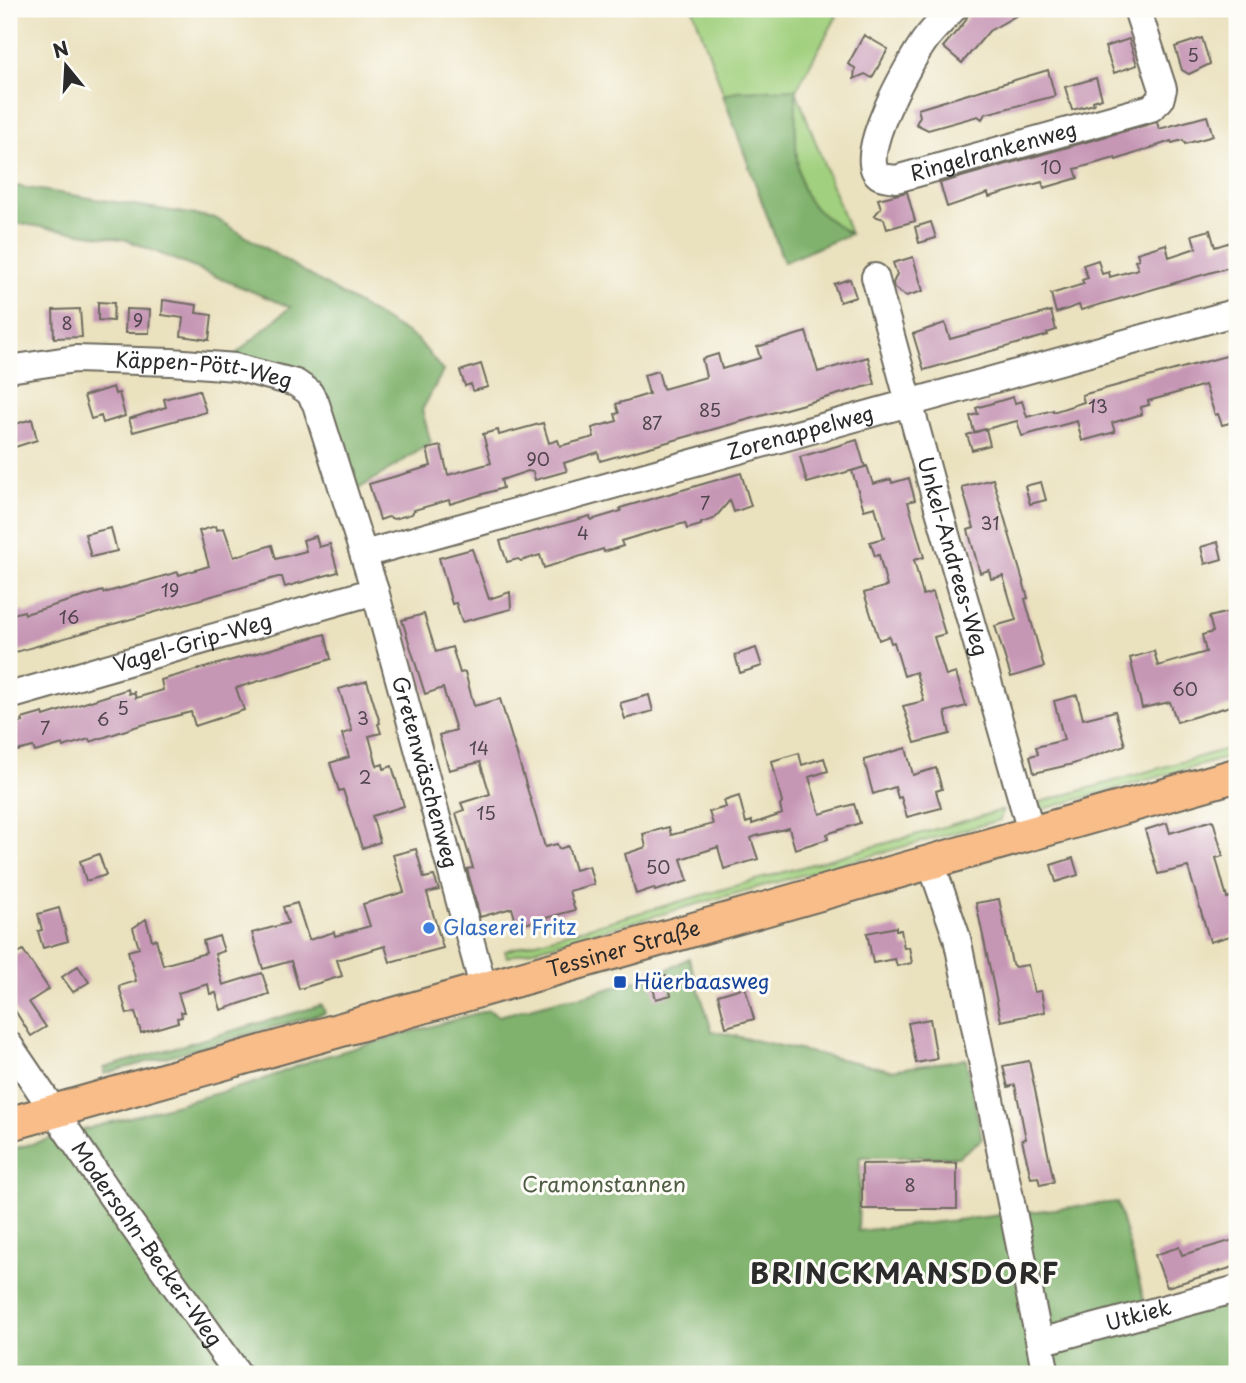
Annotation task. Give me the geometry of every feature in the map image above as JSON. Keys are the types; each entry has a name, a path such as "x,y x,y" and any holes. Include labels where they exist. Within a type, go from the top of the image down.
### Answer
{"main road":[{"name":"Tessiner Straße","path":"9,1125 1237,775"}],"street":[{"name":"Ringelrankenweg","path":"954,9 922,44 889,102 872,157 874,170 880,176 896,179 1151,108 1160,100 1163,89 1137,9"},
{"name":"Unkel-Andrees-Weg","path":"875,277 1032,835"},
{"name":"Zorenappelweg","path":"364,554 1237,312"},
{"name":"Käppen-Pött-Weg","path":"9,369 75,359 171,362 235,367 296,383 309,392 316,404 364,554"},
{"name":"Gretenwäschenweg","path":"364,554 484,990"},
{"name":"Vagel-Grip-Weg","path":"9,696 375,591"},
{"path":"931,863 957,938 1046,1374"},
{"name":"Modersohn-Becker-Weg","path":"9,1045 53,1112 238,1374"},
{"name":"Utkiek","path":"1040,1342 1237,1289"}],"green space":[{"path":"693,9 828,9 837,16 796,90 850,234 784,262"},
{"path":"796,89 797,157 805,194 819,212 850,234 784,262 723,95 737,91"},
{"path":"9,185 215,218 418,340 443,371 422,410 431,443 346,497 316,404 228,361 290,307 127,240 9,222"},
{"path":"1237,746 1237,755 1044,809 1037,803"},
{"path":"1003,810 1000,820 507,957 505,951"},
{"name":"Cramonstannen","path":"689,958 712,1031 891,1070 966,1059 982,1139 958,1157 860,1157 858,1231 1117,1202 1148,1314 1237,1289 1237,1374 9,1374 9,1150 251,1084 313,1060 488,1010 499,1016 584,996 659,974"},
{"path":"322,1005 325,1013 104,1074 104,1068"}],"building":[{"path":"971,9 1028,9 989,31 962,63 943,47 964,23"},
{"path":"864,35 888,49 872,78 865,74 854,79 855,68 848,64"},
{"path":"1202,38 1210,64 1189,74 1182,70 1175,47"},
{"path":"1129,39 1137,65 1114,73 1105,47"},
{"path":"1048,70 1055,96 985,114 982,119 978,116 928,130 916,124 920,116 918,109"},
{"path":"1096,78 1102,98 1093,101 1094,104 1072,110 1065,87"},
{"path":"1207,116 1213,136 1185,144 1183,140 1171,141 1116,160 1115,158 1075,169 1078,178 1044,188 1042,182 989,197 988,193 947,207 940,183 1157,122 1159,129"},
{"path":"907,192 915,221 887,229 884,219 874,216 881,208 878,199"},
{"path":"931,222 936,238 919,243 915,227"},
{"path":"1210,230 1215,247 1237,240 1237,265 1081,310 1079,305 1056,313 1051,294 1084,284 1082,280 1088,278 1083,265 1098,260 1102,274 1109,272 1110,277 1138,269 1135,260 1139,259 1137,253 1166,244 1169,257 1196,248 1192,235"},
{"path":"913,257 923,291 906,296 894,288 897,274 893,263"},
{"path":"850,279 856,297 840,302 834,284"},
{"path":"163,300 197,305 196,313 212,315 209,340 181,336 183,318 162,315"},
{"path":"98,302 114,303 113,321 98,320"},
{"path":"80,309 82,337 54,338 53,310"},
{"path":"126,309 150,310 149,333 125,333"},
{"path":"1051,311 1056,330 1047,333 1048,335 924,370 913,334 945,323 950,339"},
{"path":"806,332 818,372 868,357 875,384 600,461 598,452 564,463 567,471 535,480 533,472 528,471 501,480 503,488 450,504 449,500 394,519 388,517 380,520 369,484 431,466 427,449 441,446 448,475 491,463 483,434 498,430 499,435 543,423 549,443 558,440 560,446 594,437 592,428 617,421 615,414 619,413 616,404 649,394 644,375 658,371 663,389 706,377 702,359 718,354 722,369 760,358 757,347"},
{"path":"1237,353 1237,421 1222,425 1218,414 1215,415 1205,385 1148,401 1149,405 1141,407 1142,414 1112,423 1115,432 1082,441 1077,421 1022,436 1017,421 974,432 970,416 978,414 976,408 1013,397 1015,403 1022,401 1027,417 1053,412 1084,402 1082,395"},
{"path":"481,364 488,387 473,391 471,384 465,386 460,371"},
{"path":"113,387 115,394 119,393 125,416 103,423 101,416 91,419 84,396"},
{"path":"199,390 206,412 133,432 129,419 166,407 164,399"},
{"path":"32,419 37,440 9,449 9,426"},
{"path":"986,429 990,445 972,450 967,435"},
{"path":"857,440 865,467 807,483 800,457"},
{"path":"867,466 873,484 891,479 892,483 909,478 915,500 908,502 924,557 914,560 923,595 933,592 945,634 934,637 946,676 956,673 966,706 945,712 950,734 915,743 903,706 924,701 916,672 904,676 894,642 891,643 889,636 879,640 864,593 887,586 879,555 875,556 870,542 884,538 875,507 864,510 852,471"},
{"path":"741,473 751,506 734,512 730,500 714,519 687,529 685,523 648,533 621,541 623,546 604,552 603,549 544,568 540,555 507,562 500,541 590,516 591,520 621,511 620,508"},
{"path":"993,479 1028,598 1025,599 1044,667 1011,677 995,626 1016,620 1003,576 991,579 989,570 980,573 968,530 974,528 962,487"},
{"path":"1041,482 1046,500 1030,504 1025,486"},
{"path":"216,526 217,530 224,528 234,557 272,545 276,559 306,551 303,540 316,536 319,547 330,544 338,572 285,587 282,577 278,577 9,654 9,615 24,611 25,614 103,591 104,593 209,566 199,531"},
{"path":"111,528 117,551 91,557 85,534"},
{"path":"1218,542 1222,559 1205,564 1201,547"},
{"path":"472,549 489,599 510,592 511,609 462,622 456,603 452,604 439,558"},
{"path":"1237,610 1237,704 1177,722 1170,702 1142,708 1130,658 1154,651 1158,666 1206,652 1202,635 1213,632 1209,617"},
{"path":"424,614 436,652 452,647 460,673 465,672 474,706 500,699 545,847 557,844 559,849 568,846 575,870 589,866 594,884 569,891 575,910 517,926 512,908 480,917 467,869 473,868 456,813 464,810 461,803 490,794 480,762 449,770 439,735 456,730 443,688 425,694 402,620"},
{"path":"325,634 331,659 236,688 244,710 195,726 191,712 90,742 89,739 35,752 33,747 9,753 9,726 23,722 22,719 43,713 44,716 128,689 129,694 134,692 136,698 163,690 161,680"},
{"path":"756,648 762,666 740,673 735,655"},
{"path":"367,681 380,723 381,733 369,736 377,766 383,764 384,769 392,766 404,806 372,816 380,842 362,848 343,790 339,791 330,763 349,757 342,734 352,731 339,689"},
{"path":"649,695 653,711 625,719 620,703"},
{"path":"1077,695 1083,719 1115,711 1125,745 1073,764 1034,773 1030,756 1038,754 1036,747 1064,740 1054,701"},
{"path":"906,748 913,775 936,768 942,789 936,791 941,808 907,817 895,787 873,794 864,760"},
{"path":"799,753 802,765 824,758 828,771 809,777 820,814 854,804 860,823 827,834 828,839 795,849 789,828 756,836 751,838 758,859 724,869 718,847 699,853 681,859 688,881 636,894 625,854 646,847 643,834 669,827 671,835 713,824 709,812 726,807 724,801 739,796 746,823 752,821 752,824 782,814 772,761"},
{"path":"1213,820 1223,856 1216,858 1227,898 1237,896 1237,934 1210,942 1188,867 1158,874 1145,830 1167,823 1170,833"},
{"path":"416,849 424,878 434,876 439,890 427,893 443,948 390,962 385,946 337,960 342,976 299,989 291,961 263,969 252,933 288,923 283,907 297,903 309,940 334,932 335,936 370,926 363,904 404,892 393,855"},
{"path":"99,854 106,875 86,881 80,861"},
{"path":"1073,858 1078,875 1056,882 1051,865"},
{"path":"999,899 1012,964 1015,967 1028,965 1034,992 1041,991 1045,1012 1001,1021 976,903"},
{"path":"59,908 68,941 43,948 38,931 42,930 38,914"},
{"path":"146,919 152,940 156,939 163,965 206,953 203,941 219,936 224,951 215,954 223,985 262,973 269,994 221,1010 216,993 210,994 208,984 178,993 184,1012 181,1012 182,1017 177,1018 178,1022 141,1033 135,1012 127,1014 119,986 136,981 128,951 139,948 133,928"},
{"path":"896,927 896,930 901,930 904,948 909,947 912,963 897,966 895,959 873,963 867,933"},
{"path":"23,950 49,989 29,1002 46,1027 31,1036 9,1001 9,959"},
{"path":"78,966 89,982 73,992 62,977"},
{"path":"666,976 671,995 656,999 651,980"},
{"path":"745,987 754,1019 726,1027 718,995"},
{"path":"930,1019 937,1059 916,1063 908,1023"},
{"path":"1029,1061 1054,1182 1040,1185 1038,1177 1031,1178 1022,1140 1026,1139 1015,1085 1008,1087 1003,1066"},
{"path":"957,1163 957,1209 862,1209 862,1164"},
{"path":"1237,1239 1237,1266 1167,1287 1155,1255 1179,1247 1182,1255"}],"place":[{"name":"Glaserei Fritz","path":"429,928"},
{"name":"Hüerbaasweg","path":"620,982"}],"district":[{"name":"BRINCKMANSDORF","path":"905,1274"}]}
